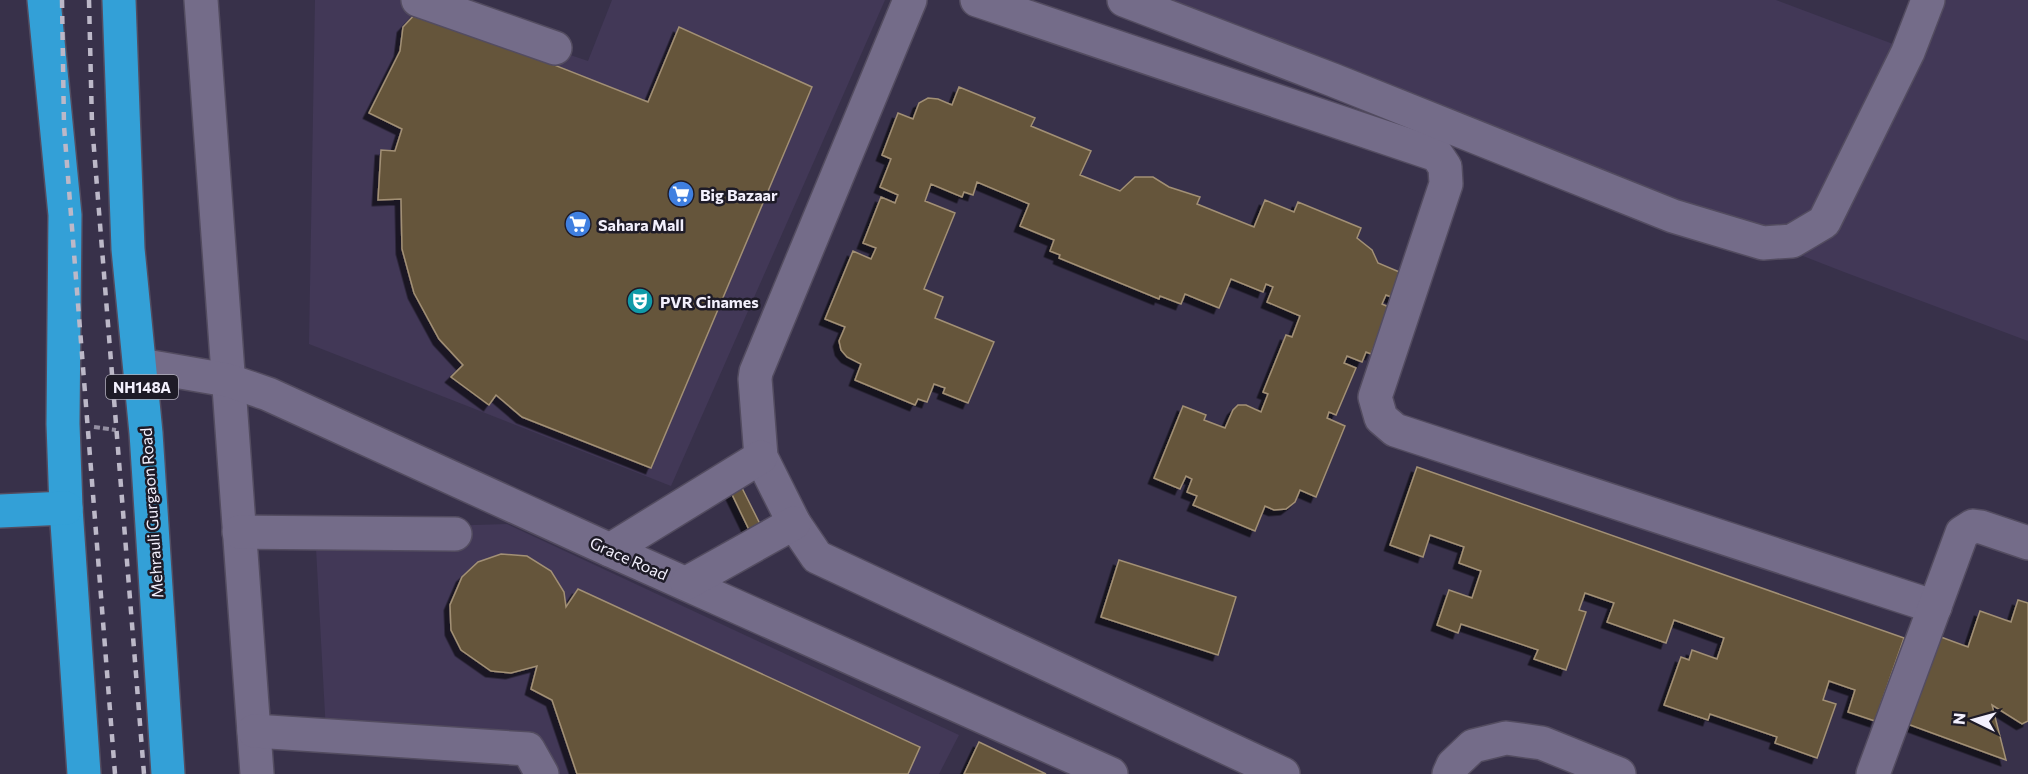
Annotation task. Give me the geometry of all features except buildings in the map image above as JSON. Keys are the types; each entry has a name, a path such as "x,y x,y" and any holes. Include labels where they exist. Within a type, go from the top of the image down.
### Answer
{"highway":[{"path":"44,0 65,215 63,424 66,508 84,774"},
{"name":"Mehrauli Gurgaon Road","path":"120,0 128,249 146,433 168,774"},
{"path":"0,511 66,508"}],"street":[{"path":"201,0 257,774"},
{"path":"418,0 555,48"},
{"path":"910,0 756,372 754,379 761,457 794,523 817,557 1283,774"},
{"path":"977,0 1437,155 1445,167 1446,184 1375,397 1381,418 1395,430 1935,607"},
{"path":"1124,0 1333,80 1672,216 1763,243 1792,241 1824,222 1908,52 1928,0"},
{"name":"Grace Road","path":"140,365 228,380 268,394 1111,774"},
{"path":"610,550 761,457"},
{"path":"687,583 794,523"},
{"path":"1873,774 1962,533 1973,526 1981,527 2028,543"},
{"path":"239,532 455,534"},
{"path":"254,731 528,749 542,774"},
{"path":"1449,774 1453,765 1473,746 1506,738 1542,742 1619,774"}],"path":[{"path":"63,424 146,433"}],"shaded area":[{"name":"Sahara Mall","path":"315,0 408,0 588,61 612,0 885,0 671,486 309,344"},
{"path":"1146,0 1776,0 1925,56 1946,0 2028,0 2028,341 1844,272"},
{"path":"507,524 959,735 939,774 551,774 544,759 327,751 315,530"}],"railway":[{"path":"62,0 64,126 115,774"},
{"path":"89,0 92,124 144,774"}],"place":[{"name":"Big Bazaar","path":"681,194"},
{"name":"Sahara Mall","path":"578,224"},
{"name":"PVR Cinames","path":"640,301"}]}
